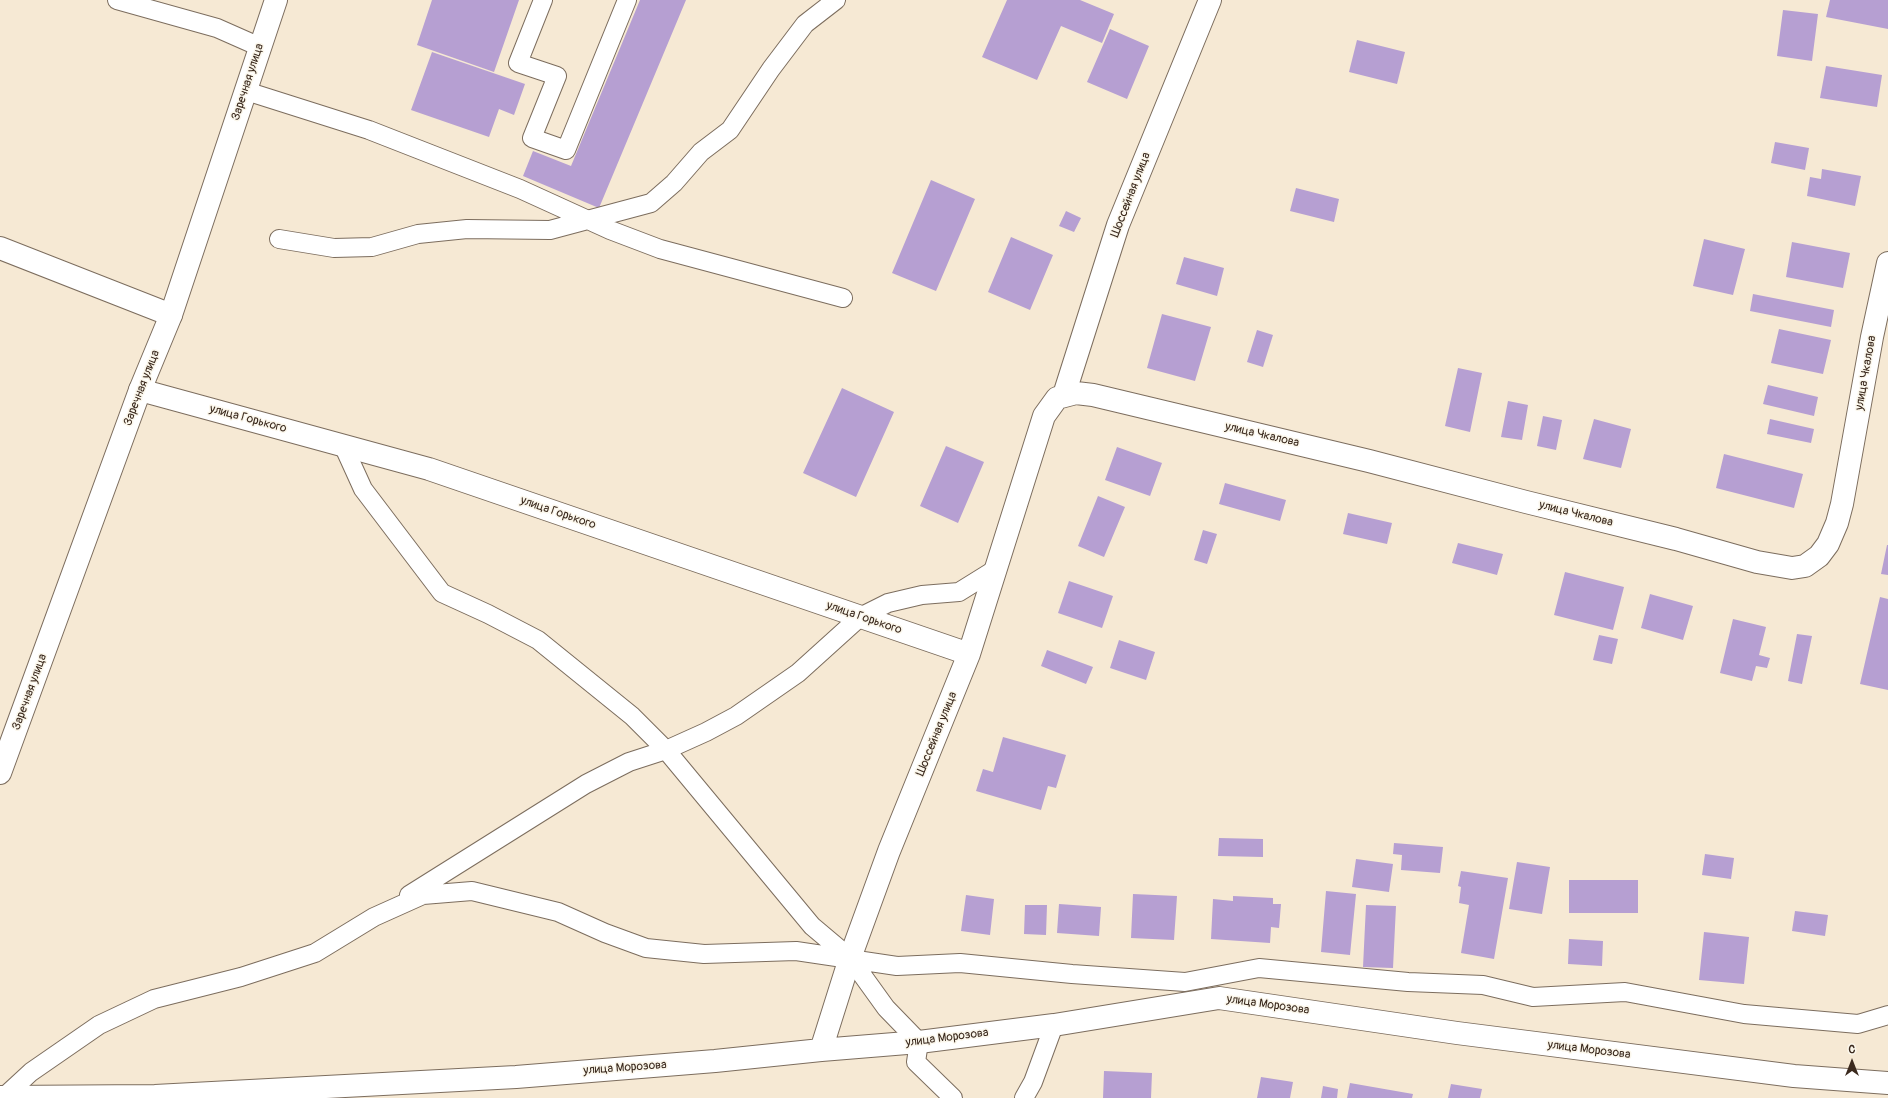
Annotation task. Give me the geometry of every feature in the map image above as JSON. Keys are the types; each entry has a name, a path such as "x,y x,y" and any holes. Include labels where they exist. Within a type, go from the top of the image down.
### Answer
{"street":[{"name":"Заречная улица","path":"0,773 140,390 171,315 276,0"},
{"name":"Шоссейная улица","path":"820,1050 850,958 888,851 969,654 1044,416 1057,398 1064,395 1118,224 1210,0"},
{"path":"0,248 171,315"},
{"name":"улица Чкалова","path":"1064,395 1076,393 1093,395 1369,461 1676,539 1757,562 1792,568 1805,566 1819,556 1828,544 1837,523 1842,504 1872,338 1888,263"},
{"name":"улица Горького","path":"140,390 430,469 969,654"},
{"name":"улица Морозова","path":"2,1097 155,1096 508,1077 715,1061 820,1050 919,1042 1054,1025 1219,998 1457,1033 1787,1075 1888,1083"}],"lane":[{"path":"117,0 217,28 260,47"},
{"path":"543,0 518,63 557,76 532,138 566,150 627,0"},
{"path":"278,239 334,248 372,247 418,234 467,230 550,230 651,203 674,183 701,152 730,130 771,69 805,24 836,0"},
{"path":"246,91 369,130 520,189 587,220 660,249 843,298"},
{"path":"343,446 363,489 442,593 488,614 538,640 632,716 666,750 812,926 850,958 886,1008 919,1042 916,1062 954,1098"},
{"path":"2,1097 31,1072 99,1025 154,999 241,977 315,953 586,784 629,762 666,750 736,716 798,673 860,617 888,603 922,595 959,592 996,569"},
{"path":"374,917 423,895 472,891 558,912 605,934 646,948 704,954 796,951 896,966 960,963 1072,974 1185,982 1260,968 1408,982 1483,986 1533,997 1625,992 1744,1014 1858,1024 1888,1015"},
{"path":"1024,1098 1033,1082 1054,1025"}],"building":[{"path":"432,0 519,0 494,72 417,45"},
{"path":"640,0 686,0 599,208 523,176 533,151 571,166"},
{"path":"1007,0 1080,0 1114,14 1102,43 1061,26 1037,80 982,57"},
{"path":"1830,0 1888,0 1888,29 1826,17"},
{"path":"1783,10 1818,14 1812,61 1777,56"},
{"path":"1110,29 1149,46 1127,99 1087,82"},
{"path":"1357,40 1405,52 1397,84 1349,72"},
{"path":"432,52 525,84 514,115 499,109 489,137 411,110"},
{"path":"1826,66 1882,75 1877,107 1820,98"},
{"path":"1775,142 1809,148 1805,170 1771,163"},
{"path":"1822,169 1861,176 1855,206 1807,196 1810,177 1821,179"},
{"path":"931,180 975,199 936,291 892,273"},
{"path":"1296,188 1339,199 1334,222 1290,211"},
{"path":"1066,211 1081,218 1074,232 1059,226"},
{"path":"1011,237 1053,255 1030,310 988,292"},
{"path":"1704,239 1745,249 1733,295 1693,286"},
{"path":"1792,242 1850,253 1843,288 1786,277"},
{"path":"1184,257 1224,268 1217,296 1176,284"},
{"path":"1753,294 1834,310 1831,327 1750,311"},
{"path":"1162,314 1211,327 1195,381 1147,368"},
{"path":"1779,329 1831,340 1823,374 1771,363"},
{"path":"1257,330 1273,335 1263,367 1247,362"},
{"path":"1458,368 1482,373 1470,432 1445,426"},
{"path":"1768,385 1818,397 1814,416 1763,404"},
{"path":"842,388 894,412 856,497 803,473"},
{"path":"1508,401 1528,405 1522,440 1501,437"},
{"path":"1543,416 1562,420 1556,450 1537,446"},
{"path":"1594,419 1631,429 1621,468 1583,459"},
{"path":"1770,419 1814,429 1811,443 1767,434"},
{"path":"946,446 984,462 958,523 920,506"},
{"path":"1117,447 1162,463 1150,496 1105,480"},
{"path":"1724,454 1803,474 1794,508 1716,488"},
{"path":"1225,483 1286,500 1280,521 1219,504"},
{"path":"1098,496 1125,507 1104,557 1078,546"},
{"path":"1348,513 1392,523 1387,544 1343,534"},
{"path":"1203,530 1217,534 1207,564 1194,560"},
{"path":"1458,543 1503,554 1497,575 1452,563"},
{"path":"1888,545 1888,575 1881,574"},
{"path":"1565,572 1624,587 1613,630 1554,615"},
{"path":"1069,581 1113,596 1102,628 1058,613"},
{"path":"1650,594 1693,606 1683,640 1641,628"},
{"path":"1880,597 1888,599 1888,690 1860,684"},
{"path":"1733,619 1766,627 1759,655 1770,658 1767,668 1756,666 1752,681 1720,673"},
{"path":"1797,634 1812,636 1802,684 1788,681"},
{"path":"1599,635 1618,639 1612,664 1593,660"},
{"path":"1119,640 1155,652 1146,680 1110,668"},
{"path":"1047,650 1093,667 1086,684 1041,666"},
{"path":"1003,737 1066,755 1056,788 1048,786 1041,810 976,791 983,769 993,772"},
{"path":"1219,838 1263,839 1263,857 1218,856"},
{"path":"1394,843 1443,847 1440,873 1401,870 1402,855 1393,854"},
{"path":"1705,854 1734,858 1731,879 1702,875"},
{"path":"1356,859 1393,864 1389,892 1352,887"},
{"path":"1517,862 1550,867 1542,914 1509,909"},
{"path":"1461,871 1508,878 1494,959 1461,953 1469,905 1459,903 1461,887 1458,886"},
{"path":"1569,880 1638,880 1638,913 1569,913"},
{"path":"1326,891 1356,894 1350,955 1321,952"},
{"path":"1133,894 1177,896 1174,940 1131,938"},
{"path":"966,895 994,899 990,935 961,931"},
{"path":"1233,896 1273,898 1273,904 1281,904 1279,928 1271,927 1270,943 1211,939 1213,899 1233,901"},
{"path":"1059,904 1101,907 1099,936 1057,933"},
{"path":"1025,905 1047,905 1046,935 1024,934"},
{"path":"1366,905 1396,906 1393,968 1363,967"},
{"path":"1795,911 1828,915 1825,936 1792,931"},
{"path":"1704,932 1749,937 1744,984 1699,980"},
{"path":"1569,939 1603,941 1602,966 1568,964"},
{"path":"1104,1071 1152,1073 1151,1098 1103,1098"},
{"path":"1261,1077 1293,1082 1290,1098 1257,1098"},
{"path":"1350,1083 1413,1094 1412,1098 1347,1098"},
{"path":"1451,1084 1482,1089 1480,1098 1448,1098"},
{"path":"1323,1086 1338,1089 1337,1098 1321,1098"}]}
